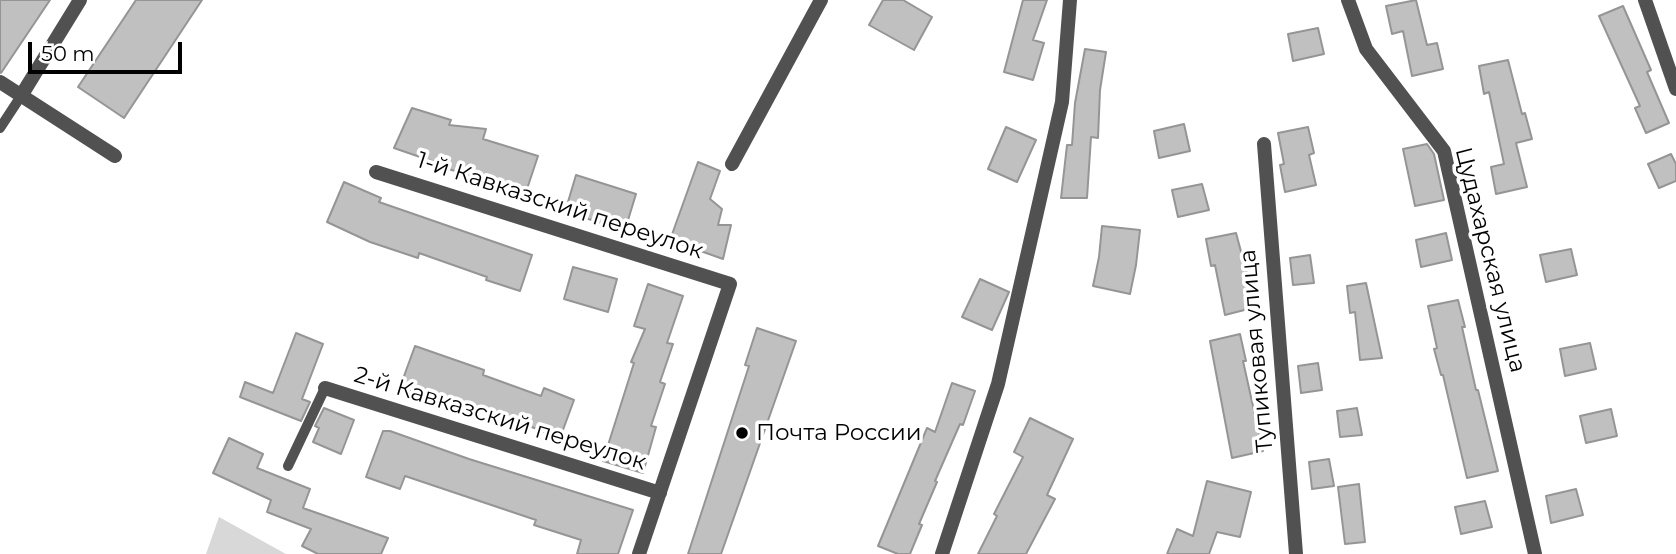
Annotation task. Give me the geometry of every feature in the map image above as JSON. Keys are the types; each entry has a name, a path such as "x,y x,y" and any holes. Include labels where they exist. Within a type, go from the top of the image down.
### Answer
{"street":[{"path":"21,96 80,0"},
{"path":"732,164 821,0"},
{"path":"942,554 998,384 1062,102 1070,0"},
{"name":"Цудахарская улица","path":"1348,0 1366,49 1444,151 1535,554"},
{"path":"1645,0 1676,89"},
{"path":"0,82 115,156"},
{"name":"Тупиковая улица","path":"1264,144 1296,554"},
{"name":"1-й Кавказский переулок","path":"376,172 730,284 660,493"},
{"name":"2-й Кавказский переулок","path":"325,388 660,493"},
{"path":"639,554 660,493"}],"lane":[{"path":"0,128 21,96"},
{"path":"288,466 325,388"}],"shaded area":[{"path":"219,517 286,554 206,554"}],"building":[{"path":"0,0 50,0 1,73 0,72"},
{"path":"136,0 202,0 124,118 78,87"},
{"path":"883,0 903,0 932,17 914,50 869,25"},
{"path":"1023,0 1047,0 1033,40 1044,43 1033,80 1004,72"},
{"path":"1416,0 1427,45 1437,43 1443,69 1412,76 1403,31 1392,34 1386,6"},
{"path":"1623,6 1651,70 1647,72 1669,123 1646,133 1635,108 1640,106 1599,16"},
{"path":"1318,28 1324,54 1293,61 1288,34"},
{"path":"1085,49 1106,52 1100,90 1098,138 1091,137 1087,198 1061,198 1067,145 1072,145 1075,103"},
{"path":"1508,60 1522,114 1525,113 1532,139 1516,143 1527,187 1496,194 1491,167 1504,164 1489,92 1484,94 1479,66"},
{"path":"412,108 451,120 449,125 486,129 483,139 538,156 526,192 445,168 446,166 394,148"},
{"path":"1184,124 1190,151 1159,158 1154,131"},
{"path":"1006,127 1036,140 1017,182 988,169"},
{"path":"1308,127 1314,153 1309,155 1316,185 1285,192 1280,165 1284,164 1278,133"},
{"path":"1427,144 1434,154 1444,200 1415,206 1403,149"},
{"path":"1671,154 1676,164 1676,181 1659,188 1648,164"},
{"path":"698,162 720,171 710,199 722,209 718,225 731,225 723,259 670,240"},
{"path":"576,175 636,194 625,230 565,212"},
{"path":"344,182 381,198 379,202 532,255 520,291 419,253 418,258 370,242 327,222"},
{"path":"1202,184 1209,210 1178,217 1172,190"},
{"path":"1102,226 1140,230 1130,294 1093,286"},
{"path":"1236,233 1256,307 1225,315 1215,265 1211,266 1206,239"},
{"path":"1446,233 1452,260 1421,267 1416,240"},
{"path":"1571,249 1577,275 1546,282 1540,255"},
{"path":"1310,255 1314,283 1293,285 1290,258"},
{"path":"573,267 617,279 608,312 564,299"},
{"path":"980,279 1009,292 992,330 962,317"},
{"path":"1366,283 1382,358 1360,360 1355,312 1350,313 1347,286"},
{"path":"648,284 683,296 667,343 673,344 660,382 665,384 651,426 656,427 643,473 603,461 634,363 631,362 645,329 634,326"},
{"path":"1458,300 1476,390 1498,471 1467,478 1443,375 1434,349 1437,348 1428,306"},
{"path":"757,328 796,341 721,554 688,554 749,366 745,365"},
{"path":"296,333 323,344 302,399 310,402 301,421 240,397 245,382 273,393"},
{"path":"1240,334 1246,361 1243,361 1263,451 1232,458 1210,341"},
{"path":"1590,343 1596,369 1565,376 1560,349"},
{"path":"415,346 484,370 483,375 541,396 544,388 574,400 560,438 511,419 429,393 427,397 400,387"},
{"path":"1318,363 1322,390 1301,393 1298,366"},
{"path":"952,383 975,391 963,425 960,424 935,481 937,482 919,524 922,525 910,554 898,554 878,546 927,428 935,432"},
{"path":"324,408 354,420 341,454 313,442 319,428 315,426"},
{"path":"1357,408 1362,435 1340,437 1337,411"},
{"path":"1611,409 1617,436 1586,443 1580,416"},
{"path":"1030,418 1073,439 1047,495 1055,499 1026,554 978,554 997,516 994,514 1023,457 1014,452"},
{"path":"383,431 390,431 469,459 633,510 618,554 577,554 581,540 534,525 536,520 405,476 400,489 366,477"},
{"path":"229,438 263,454 257,468 310,489 303,508 388,538 381,554 318,554 302,546 311,529 267,512 271,500 213,473"},
{"path":"1329,459 1334,486 1312,489 1309,462"},
{"path":"1207,481 1251,492 1240,537 1217,532 1209,554 1167,554 1177,529 1193,536"},
{"path":"1359,484 1365,542 1345,544 1338,487"},
{"path":"1576,489 1583,515 1551,523 1546,496"},
{"path":"1485,501 1492,527 1461,534 1455,507"}],"place":[{"name":"Почта России","path":"742,433"}]}
